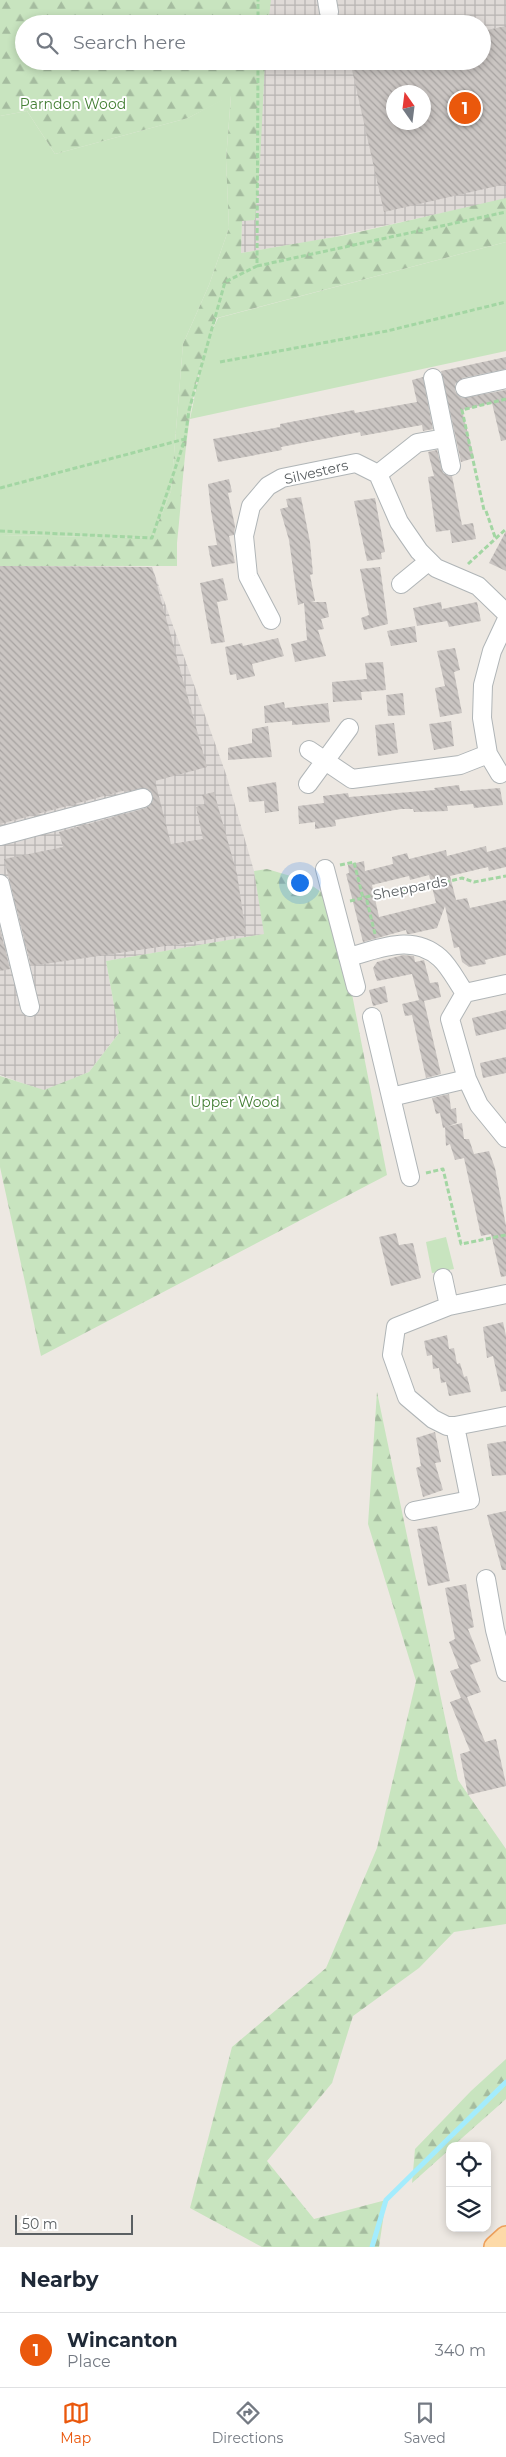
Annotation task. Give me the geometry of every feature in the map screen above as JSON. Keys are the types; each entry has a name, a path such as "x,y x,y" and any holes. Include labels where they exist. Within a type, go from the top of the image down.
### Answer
{"main road":[{"path":"495,2247 506,2237"}],"street":[{"path":"433,378 451,466"},
{"path":"465,388 506,379"},
{"path":"446,438 418,443 378,474 399,522 419,551 436,568 478,586 506,612"},
{"name":"Silvesters","path":"272,620 248,576 244,536 252,506 268,486 282,478 356,463 378,474"},
{"path":"401,584 429,561"},
{"path":"500,774 488,754 482,718 483,686 492,651 506,621"},
{"path":"308,784 349,728"},
{"path":"309,750 352,779 460,764 488,754"},
{"path":"0,836 143,798"},
{"path":"325,869 356,987"},
{"path":"0,884 30,1007"},
{"path":"348,957 407,942 427,950 440,958 465,993"},
{"path":"506,984 465,993 450,1019 467,1079 479,1105 506,1138"},
{"path":"372,1017 410,1177"},
{"path":"391,1097 467,1079"},
{"path":"444,1278 450,1306"},
{"path":"506,1294 450,1306 396,1327 392,1355 407,1397 433,1419 447,1426 456,1426 506,1416"},
{"path":"414,1511 470,1500 456,1426"},
{"path":"486,1579 495,1630 506,1672"}],"path":[{"path":"258,0 258,15"},
{"path":"257,266 258,70"},
{"path":"0,531 152,538 183,440 189,410 225,282 257,266 506,212"},
{"path":"220,362 387,331 506,302"},
{"path":"495,537 484,510 462,410 506,399"},
{"path":"0,488 183,440"},
{"path":"456,577 495,537 506,529"},
{"path":"325,869 354,862 363,898"},
{"name":"Sheppards","path":"378,950 366,897 403,889 407,892 462,878 474,882 506,876"},
{"path":"410,1177 443,1169 461,1244 506,1235"}],"shaded area":[{"path":"247,0 506,0 506,199 319,240 241,253 247,70 491,70 491,15 247,15"},
{"path":"0,566 152,567 226,774 254,871 265,934 106,961 119,1033 89,1072 44,1091 0,1075"}],"green space":[{"name":"Parndon Wood","path":"0,0 271,0 269,15 15,15 15,70 265,70 255,220 242,221 241,253 346,235 506,198 506,242 217,318 199,372 188,429 177,543 177,566 0,566 0,535 152,538 171,491 183,344 209,285 229,228 226,160 231,96 188,118 55,154 27,111 0,116"},
{"path":"231,95 226,160 229,228 209,285 183,344 171,491 152,538 0,535 0,116 27,111 55,154 188,118"},
{"path":"506,242 506,351 190,419 205,345 218,318"},
{"name":"Upper Wood","path":"267,869 304,880 334,901 387,1175 41,1356 0,1167 0,1076 44,1090 89,1072 119,1033 106,961 264,934 254,871"},
{"path":"446,1237 454,1269 432,1273 426,1242"},
{"path":"377,1392 458,1780 506,1849 506,1924 454,1932 419,1968 353,2016 332,2083 267,2161 314,2219 386,2200 379,2247 262,2247 190,2208 232,2047 326,1968 377,1848 416,1681 368,1524"},
{"path":"506,2059 506,2099 458,2142 446,2142 446,2153 412,2183 415,2149 471,2091"}],"building":[{"path":"506,26 506,184 384,212 352,70 491,70 491,29"},
{"path":"506,357 506,369 463,378 455,384 455,391 462,398 506,390 506,440 501,441 492,403 462,410 474,458 461,462 441,371"},
{"path":"423,377 433,429 423,431 422,425 361,436 360,432 281,447 282,450 218,462 213,439 280,427 280,424 354,410 355,413 417,402 412,380"},
{"path":"437,450 443,473 452,476 462,525 473,523 476,539 452,543 450,530 436,532 428,477 434,476 428,452"},
{"path":"229,479 232,492 228,493 235,526 234,535 229,536 235,563 212,567 208,546 217,545 208,484"},
{"path":"301,497 310,542 313,574 310,575 315,601 311,602 326,602 329,617 321,619 324,629 318,630 326,656 295,662 291,644 307,640 304,603 298,605 289,540 280,509 288,507 286,499"},
{"path":"375,498 385,552 381,553 382,559 367,561 354,501"},
{"path":"506,531 506,571 489,563"},
{"path":"0,566 152,567 207,767 155,781 171,844 203,839 196,807 205,804 202,795 214,792 237,874 246,934 31,966 4,859 63,847 59,832 146,808 153,801 153,796 145,788 126,792 126,790 0,824"},
{"path":"380,567 388,624 364,630 361,618 369,615 360,569"},
{"path":"223,578 228,600 217,602 225,642 211,644 200,583"},
{"path":"441,602 442,609 477,602 481,621 449,627 447,621 417,626 413,608"},
{"path":"415,626 417,642 391,646 387,631"},
{"path":"278,638 284,656 252,664 255,676 237,680 236,674 230,675 225,647 242,643 243,646"},
{"path":"455,648 460,670 454,672 462,713 440,717 435,688 445,686 437,651"},
{"path":"383,662 386,690 361,692 362,700 333,702 332,682 367,679 365,663"},
{"path":"403,693 405,715 388,716 386,695"},
{"path":"284,702 285,708 328,703 330,722 292,725 292,721 265,723 264,706"},
{"path":"451,721 454,746 434,750 429,724"},
{"path":"394,723 398,753 378,756 375,725"},
{"path":"268,726 272,757 228,760 228,748 252,743 252,729"},
{"path":"276,782 279,811 265,813 264,801 249,802 247,787"},
{"path":"459,785 460,791 500,788 503,805 474,808 473,804 447,806 448,811 414,812 413,809 401,809 335,820 336,826 315,829 315,822 299,824 298,806 324,803 323,796 348,793 349,797 435,790 434,788"},
{"path":"486,846 487,852 506,847 506,867 489,871 488,867 450,876 456,900 467,898 470,908 506,900 506,955 485,960 486,964 469,967 462,962 459,947 454,948 445,906 437,928 410,934 407,934 406,930 363,942 346,874 349,873 348,865 364,861 365,871 393,864 392,857 407,853 409,859 446,850 447,856","holes":["429,875 436,903 379,917 372,885 409,876 410,880"]},
{"path":"0,929 10,969 0,971"},
{"path":"403,955 414,956 415,962 424,960 430,983 438,982 441,997 424,1001 441,1074 426,1078 412,1015 405,1016 402,1004 419,1000 412,974 377,981 373,968 377,962"},
{"path":"385,986 388,1002 373,1006 369,990"},
{"path":"506,1010 506,1029 476,1036 472,1018"},
{"path":"506,1057 506,1073 483,1078 480,1063"},
{"path":"449,1094 451,1109 456,1108 457,1123 443,1128 440,1113 436,1114 432,1098"},
{"path":"462,1123 464,1139 469,1139 474,1154 489,1151 495,1168 506,1226 506,1276 501,1277 491,1234 481,1236 464,1158 455,1160 450,1144 446,1146 445,1127"},
{"path":"396,1233 399,1245 413,1243 421,1278 391,1286 379,1237"},
{"path":"503,1322 506,1336 506,1391 501,1392 493,1356 487,1358 483,1327"},
{"path":"447,1335 449,1349 454,1348 457,1364 460,1363 464,1377 467,1376 471,1392 449,1396 446,1382 441,1383 439,1368 433,1369 432,1355 427,1356 424,1341"},
{"path":"435,1432 441,1462 435,1463 443,1490 423,1497 416,1468 421,1466 416,1438"},
{"path":"506,1441 506,1475 492,1476 487,1444"},
{"path":"506,1511 506,1570 502,1570 487,1515"},
{"path":"437,1526 450,1581 428,1586 417,1529"},
{"path":"466,1584 474,1627 468,1629 481,1661 470,1665 481,1692 467,1697 485,1742 496,1739 506,1784 506,1786 468,1795 460,1754 470,1751 450,1702 461,1698 450,1671 459,1668 449,1642 455,1639 445,1588"}],"waterway":[{"path":"372,2247 386,2200 506,2082"}],"place":[{"name":"Wincanton","path":"465,108"}]}
